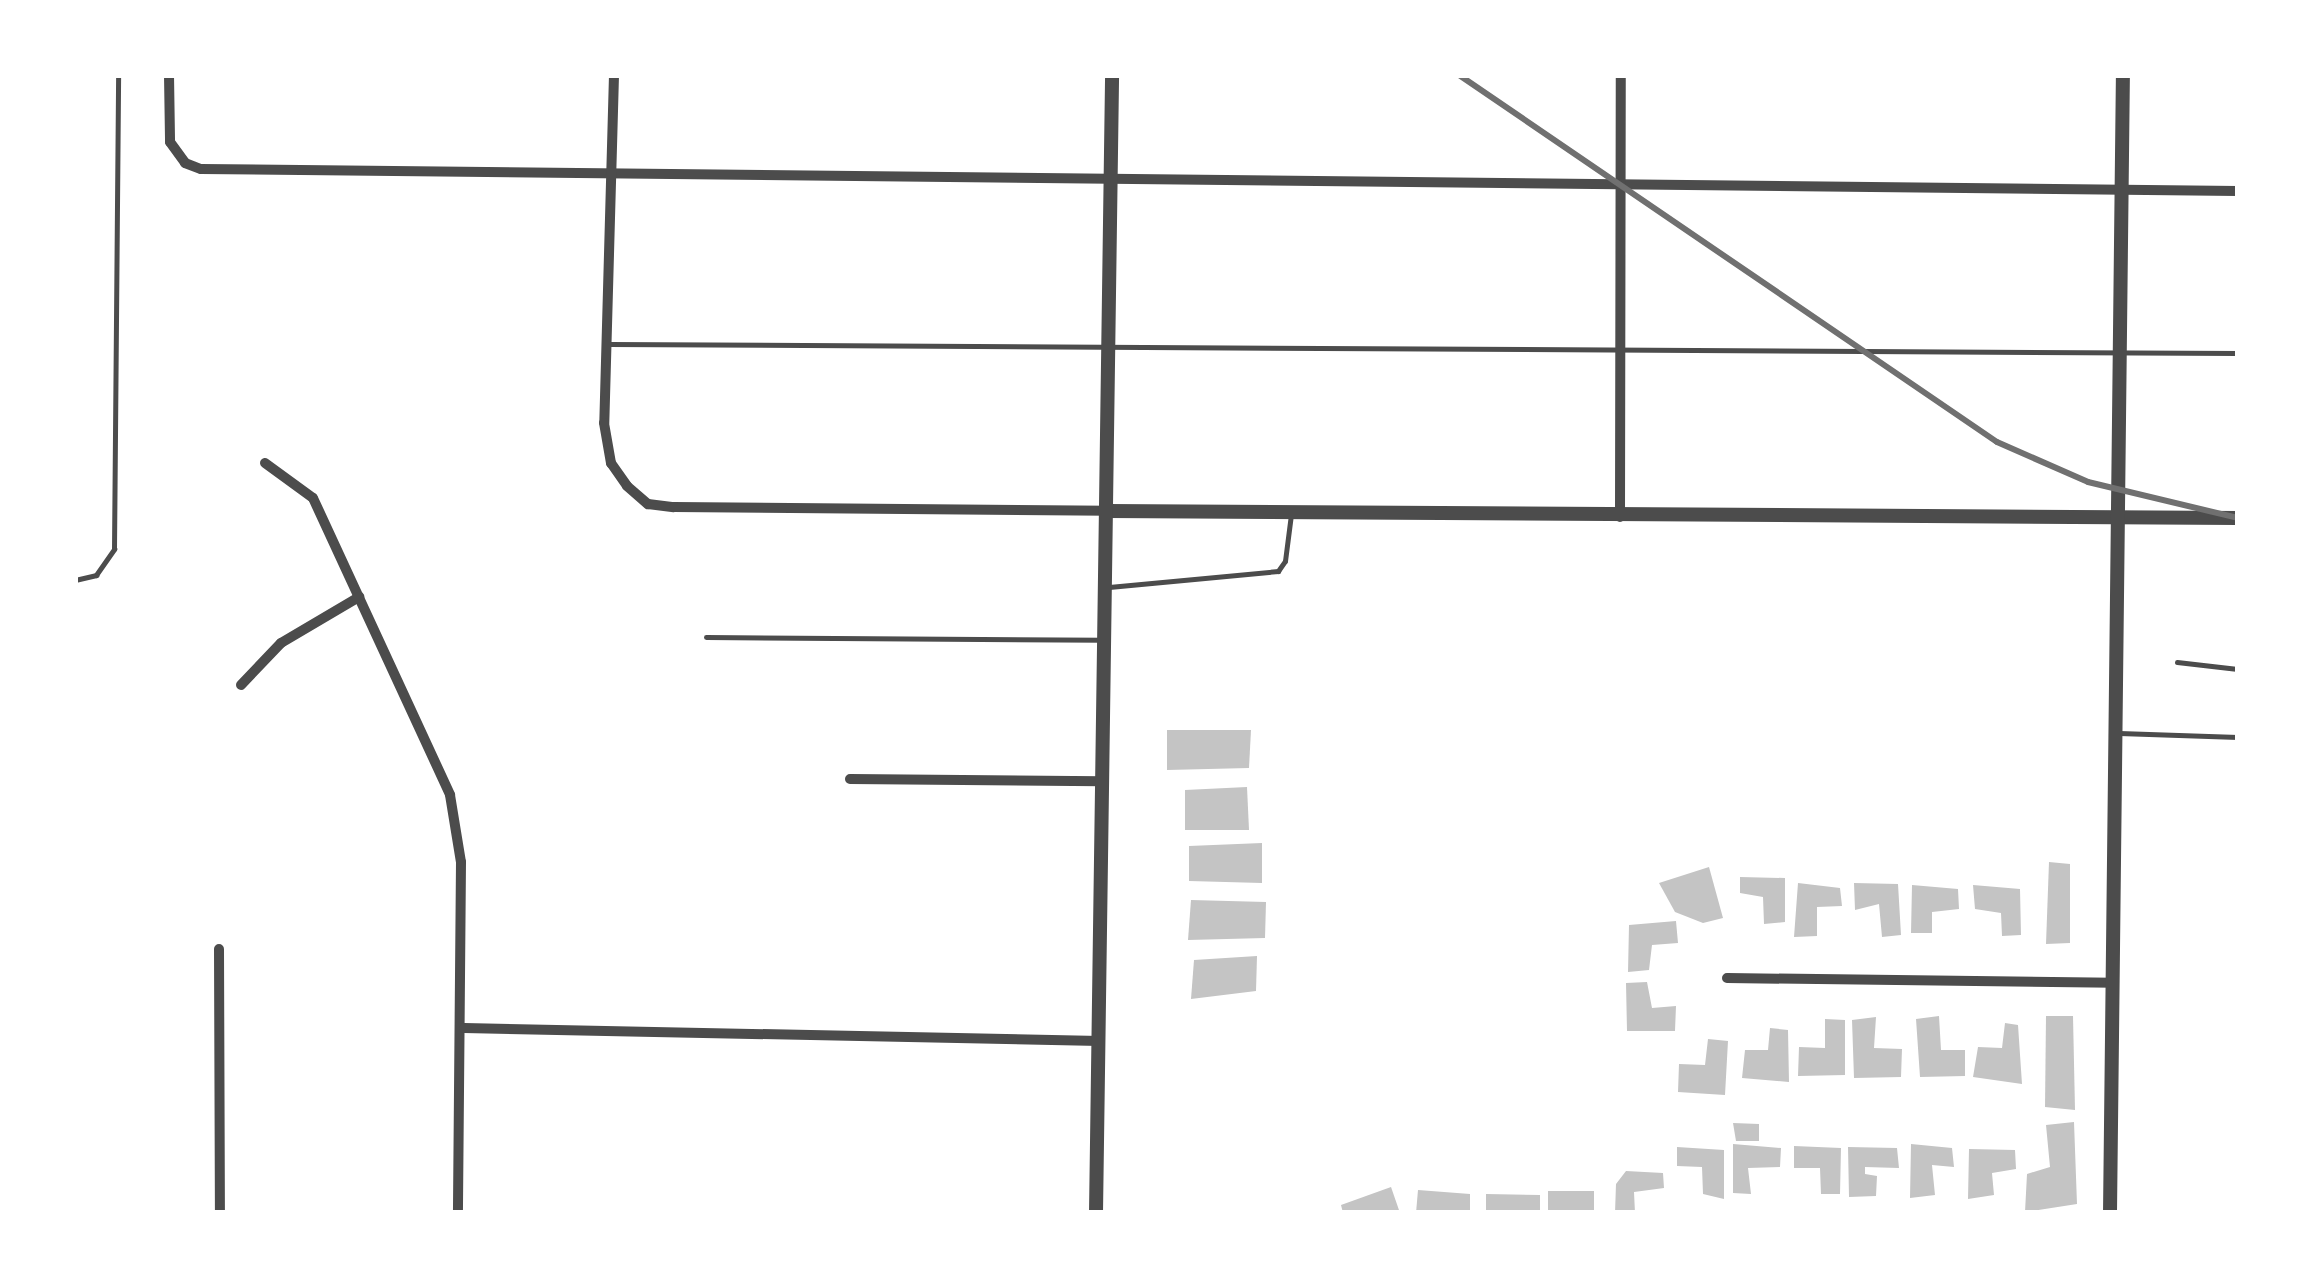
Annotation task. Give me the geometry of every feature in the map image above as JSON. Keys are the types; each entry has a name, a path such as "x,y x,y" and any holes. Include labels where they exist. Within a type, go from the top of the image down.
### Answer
{"street":[{"path":"168,75 170,142 185,163 201,169 2238,191"},
{"path":"614,75 607,444 626,486 648,504 1620,517 2238,518"},
{"path":"1096,1213 1112,75"},
{"path":"1620,517 1621,75"},
{"path":"2110,1213 2122,516 2123,75"},
{"path":"266,463 313,498 450,795 461,862 464,1028 458,1213"},
{"path":"241,685 281,644 359,598"},
{"path":"850,778 1102,781"},
{"path":"219,949 220,1213"},
{"path":"1727,978 2113,983"},
{"path":"464,1028 1100,1042"}],"lane":[{"path":"75,580 96,575 114,549 118,75"},
{"path":"609,344 1618,345 2238,354"},
{"path":"1106,588 1278,571 1285,561 1291,513"},
{"path":"706,638 1105,640"},
{"path":"2177,662 2238,668"},
{"path":"2116,733 2238,737"}],"building":[{"path":"1167,730 1251,730 1249,768 1167,770"},
{"path":"1247,787 1249,830 1185,830 1185,790"},
{"path":"1262,843 1262,883 1189,881 1189,846"},
{"path":"2049,862 2070,864 2070,943 2046,944"},
{"path":"1709,867 1723,918 1703,923 1675,912 1659,883"},
{"path":"1740,877 1785,878 1785,922 1764,924 1763,897 1740,893"},
{"path":"1798,883 1840,888 1842,906 1817,907 1817,936 1794,937"},
{"path":"1854,883 1898,884 1901,935 1882,937 1879,904 1855,910"},
{"path":"1912,885 1958,889 1959,909 1932,912 1932,933 1911,933"},
{"path":"1973,885 2020,889 2021,935 2002,936 2001,913 1975,909"},
{"path":"1191,900 1266,902 1265,938 1188,940"},
{"path":"1676,921 1678,943 1652,945 1649,970 1628,972 1629,925"},
{"path":"1257,956 1256,991 1191,999 1194,960"},
{"path":"1647,982 1652,1008 1676,1006 1675,1031 1627,1031 1626,983"},
{"path":"1939,1016 1941,1050 1965,1050 1965,1076 1920,1077 1916,1019"},
{"path":"2046,1016 2073,1016 2075,1110 2045,1107"},
{"path":"1876,1017 1874,1048 1902,1049 1901,1077 1854,1078 1852,1020"},
{"path":"1825,1019 1845,1020 1845,1075 1798,1076 1799,1047 1825,1048"},
{"path":"2005,1023 2018,1025 2022,1084 1973,1077 1978,1047 2002,1048"},
{"path":"1770,1028 1788,1030 1789,1082 1742,1078 1745,1050 1768,1050"},
{"path":"1708,1039 1728,1041 1725,1095 1678,1092 1679,1064 1705,1065"},
{"path":"2074,1122 2077,1204 2025,1212 2027,1174 2050,1167 2046,1125"},
{"path":"1733,1123 1759,1124 1759,1141 1736,1141"},
{"path":"1733,1144 1781,1148 1780,1167 1748,1168 1751,1194 1733,1193"},
{"path":"1911,1144 1952,1148 1954,1167 1932,1165 1935,1195 1910,1198"},
{"path":"1794,1146 1841,1148 1840,1194 1821,1194 1820,1168 1794,1168"},
{"path":"1677,1147 1724,1150 1724,1199 1703,1194 1702,1167 1677,1166"},
{"path":"1848,1147 1897,1148 1899,1168 1865,1167 1865,1174 1877,1176 1876,1196 1849,1197"},
{"path":"1969,1149 2015,1150 2016,1169 1992,1173 1994,1195 1968,1199"},
{"path":"1626,1171 1663,1173 1664,1188 1634,1192 1635,1213 1615,1213 1616,1184"},
{"path":"1391,1187 1400,1213 1343,1213 1341,1205"},
{"path":"1418,1190 1470,1194 1470,1213 1416,1213"},
{"path":"1548,1191 1594,1191 1594,1212 1548,1213"},
{"path":"1486,1194 1540,1195 1540,1213 1486,1213"}],"railway":[{"path":"1459,75 1997,442 2088,482 2238,518"}]}
